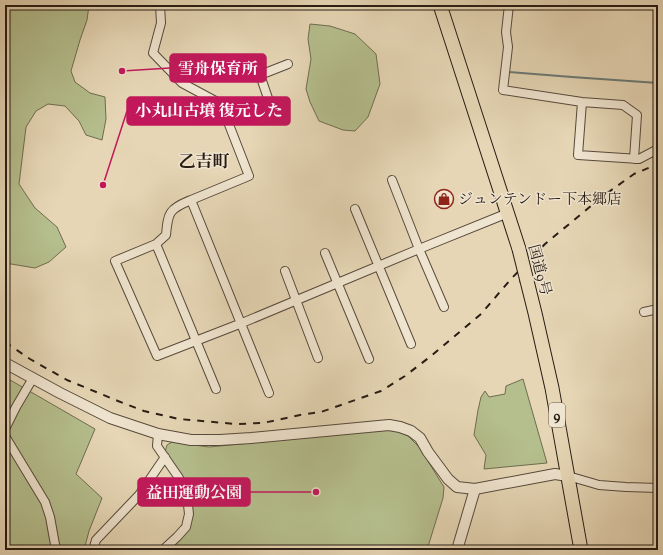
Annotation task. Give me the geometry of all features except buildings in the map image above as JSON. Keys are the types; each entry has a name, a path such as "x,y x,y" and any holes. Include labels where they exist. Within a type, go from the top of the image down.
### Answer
{"highway":[{"name":"国道9号","path":"440,5 508,213 527,281 552,388 581,550"}],"street":[{"path":"160,5 161,23 153,53 182,83 221,104 249,176 177,206 170,213 167,221 166,235 156,244 115,261 157,356 242,323 508,213"},
{"path":"509,5 506,32 508,47 504,90 582,102 623,105 637,115 634,159"},
{"path":"227,119 270,104 260,75 288,64"},
{"path":"582,102 578,155 639,159 658,150"},
{"path":"392,180 444,307"},
{"path":"191,200 269,393"},
{"path":"355,209 411,344"},
{"path":"156,244 216,389"},
{"path":"325,253 368,359"},
{"path":"285,271 318,358"},
{"path":"644,312 658,309"},
{"path":"5,363 110,418 158,434 191,440 220,440 388,425 411,431 420,438 428,452 448,479 457,487 475,489 555,474 568,476 599,485 658,488"},
{"path":"5,429 33,378"},
{"path":"158,434 157,446 179,478 187,496 189,514 186,527 165,548 165,550"},
{"path":"5,436 45,502 50,517 56,550"},
{"path":"93,550 96,540 139,495 165,457"},
{"path":"457,550 475,489"}],"green space":[{"path":"5,5 89,5 87,20 71,71 75,82 90,93 105,97 106,119 102,140 86,135 79,121 65,106 48,104 36,111 26,127 19,184 35,208 57,227 66,247 49,262 35,268 5,263"},
{"path":"310,24 330,26 355,34 376,54 380,84 368,117 355,131 343,130 319,121 310,102 306,89 311,59 308,39"},
{"path":"5,377 95,429 76,474 102,498 89,531 84,550 5,550"},
{"path":"523,379 547,463 484,469 486,455 474,435 481,397 485,391 489,397 505,394 506,386"},
{"path":"385,430 397,431 408,436 419,447 444,487 443,498 427,550 168,550 191,515 165,452 167,445 172,442 209,447"}],"waterway":[{"path":"509,72 658,83"}],"railway":[{"path":"5,342 30,359 67,380 144,411 179,419 236,424 263,423 321,412 381,391 405,376 481,314 511,279 545,244 603,196 634,174 658,164"}],"place":[{"name":"雪舟保育所","path":"122,71"},
{"name":"小丸山古墳 復元した","path":"103,185"},
{"name":"ジュンテンドー下本郷店","path":"444,199"},
{"name":"益田運動公園","path":"316,492"}],"district":[{"name":"乙吉町","path":"204,161"}]}
